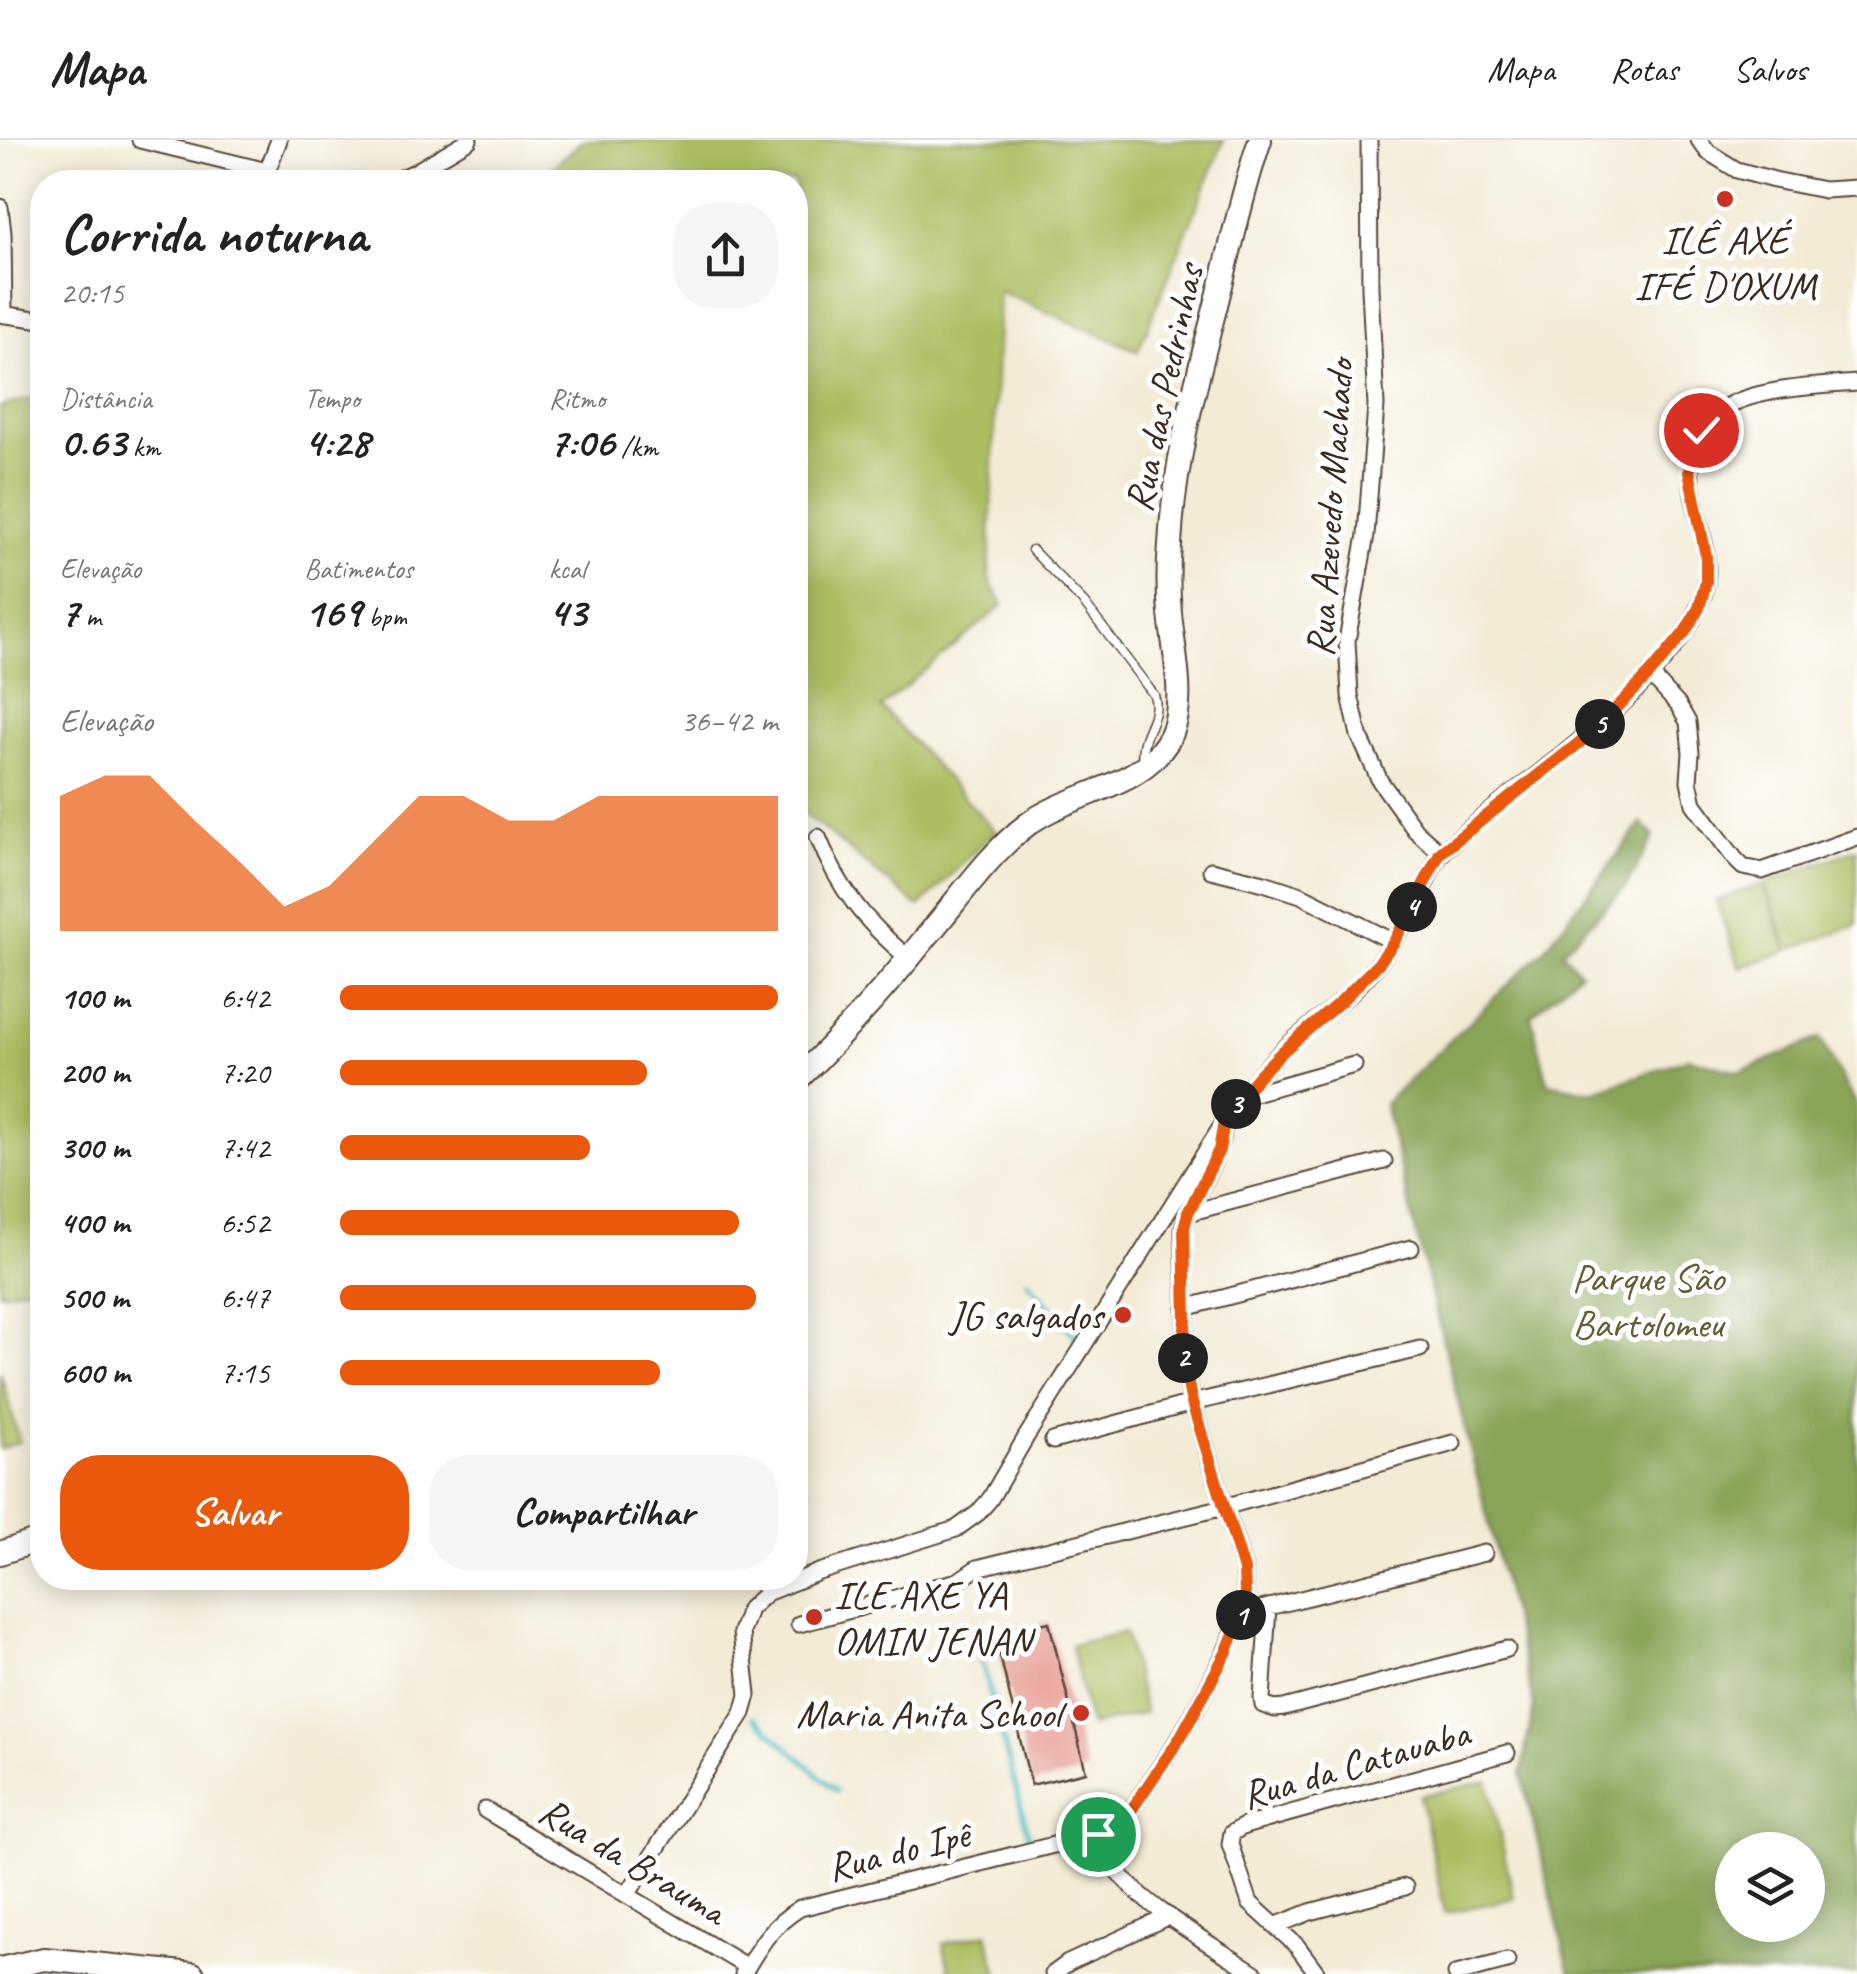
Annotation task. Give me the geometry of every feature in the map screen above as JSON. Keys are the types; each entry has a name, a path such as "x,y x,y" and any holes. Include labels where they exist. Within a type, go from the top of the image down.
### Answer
{"main road":[{"name":"Rua das Pedrinhas","path":"808,1063 908,959 1007,842 1029,823 1056,808 1130,776 1166,742 1176,718 1178,699 1169,573 1182,444 1260,140"},
{"path":"0,1553 30,1543"},
{"path":"0,1969 27,1961 64,1959 192,1974"}],"street":[{"path":"140,140 241,170"},
{"path":"268,170 279,140"},
{"path":"418,170 468,140"},
{"name":"Rua Azevedo Machado","path":"1369,140 1376,406 1366,535 1347,641 1350,695 1359,735 1380,781 1416,830 1440,853"},
{"path":"1699,140 1708,152 1736,170 1824,190 1857,188"},
{"path":"0,206 4,233 2,315 30,318"},
{"path":"808,1575 956,1529 978,1514 1240,1097 1282,1052 1363,980 1394,942 1440,853 1593,732 1685,632 1699,608 1706,582 1706,556 1689,472 1701,430 1716,413 1740,400 1795,388 1857,383"},
{"path":"1650,674 1688,722 1689,781 1694,804 1744,867 1762,871 1857,837"},
{"path":"818,837 854,904 873,928 908,959"},
{"path":"1211,870 1301,895 1394,942"},
{"path":"1240,1097 1354,1065"},
{"path":"1224,1122 1219,1150 1184,1228 1182,1356 1192,1403 1244,1570 1242,1614 1226,1653 1180,1738 1128,1815 1098,1834 1116,1869 1132,1886 1256,1974"},
{"path":"1188,1213 1384,1161"},
{"path":"1185,1308 1411,1248"},
{"path":"1053,1441 1192,1403 1420,1349"},
{"path":"799,1624 958,1581 977,1568 1224,1507 1452,1443"},
{"path":"1242,1614 1484,1553"},
{"path":"626,1894 742,1713 748,1695 742,1632 749,1609 772,1590"},
{"path":"1268,1607 1262,1699 1268,1707 1284,1708 1507,1649"},
{"name":"Rua da Catauaba","path":"1277,1925 1250,1902 1230,1844 1232,1833 1244,1826 1507,1753"},
{"name":"Rua da Brauma","path":"485,1810 745,1971"},
{"name":"Rua do Ipê","path":"745,1971 766,1936 780,1920 800,1908 1098,1834"},
{"path":"1317,1974 1277,1925 1404,1887"},
{"path":"1053,1974 1068,1963 1170,1916"},
{"path":"1456,1974 1508,1961"}],"lane":[{"path":"1032,550 1084,602 1154,694 1157,708 1142,741 1144,766"}],"green space":[{"path":"583,140 1224,140 1138,351 999,291 989,579 1003,605 881,707 995,831 919,907 808,817 808,170 550,170"},
{"path":"30,399 30,1286 0,1293 0,407"},
{"name":"Parque São Bartolomeu","path":"1642,823 1654,836 1625,888 1562,951 1580,972 1531,1015 1548,1083 1593,1092 1689,1058 1740,1072 1820,1038 1857,1107 1857,1974 1570,1974 1521,1773 1534,1705 1384,1104 1543,951"},
{"path":"1857,849 1857,925 1789,950 1765,883"},
{"path":"1762,884 1787,951 1740,968 1716,901"},
{"path":"0,1371 20,1442 0,1449"},
{"path":"1125,1632 1145,1713 1090,1726 1071,1645"},
{"path":"1488,1781 1514,1898 1445,1913 1420,1796"},
{"path":"987,1933 998,1974 950,1974 943,1944"}],"building":[{"path":"1049,1622 1086,1772 1031,1785 995,1635"}],"waterway":[{"path":"1027,1280 1079,1341"},
{"path":"977,1644 1031,1844"},
{"path":"754,1717 836,1791"}],"place":[{"name":"ILÊ AXÉ IFÉ D'OXUM","path":"1725,199"},
{"name":"JG salgados","path":"1123,1315"},
{"name":"ILE AXE YA OMIN JENAN","path":"814,1617"},
{"name":"Maria Anita School","path":"1081,1713"}],"route":[{"path":"1098,1834 1128,1815 1180,1738 1226,1653 1242,1614 1244,1570 1192,1403 1182,1356 1186,1320 1184,1228 1219,1150 1224,1122 1260,1074 1378,964 1394,942 1440,853 1593,732 1685,632 1699,608 1706,582 1706,556 1689,472 1701,430"}]}
